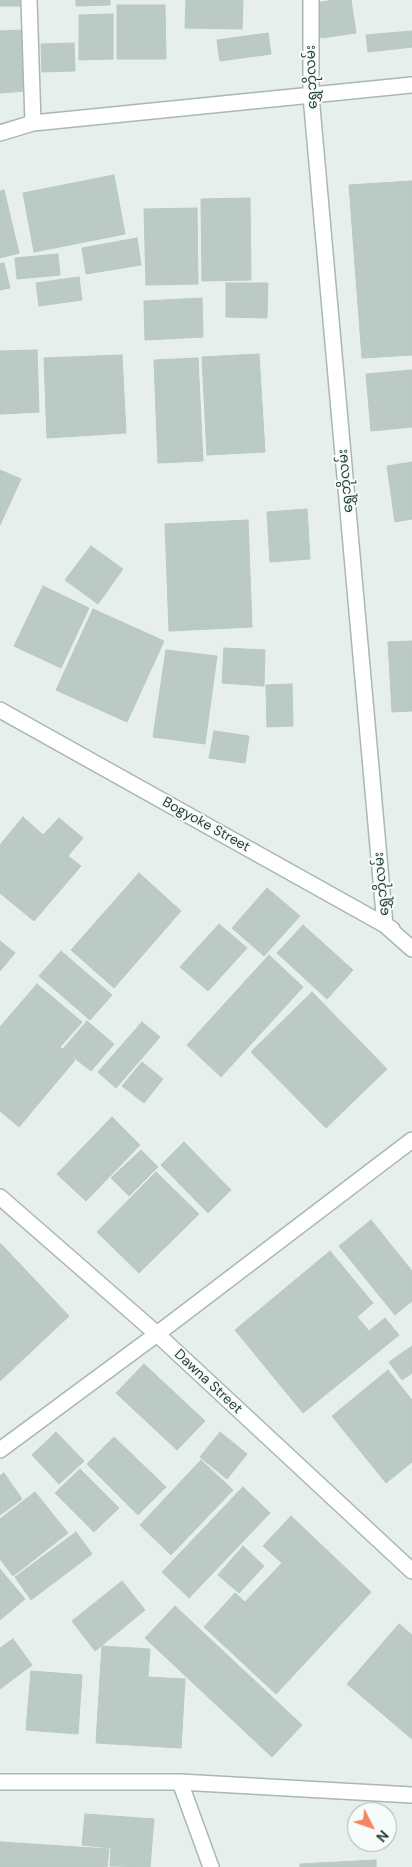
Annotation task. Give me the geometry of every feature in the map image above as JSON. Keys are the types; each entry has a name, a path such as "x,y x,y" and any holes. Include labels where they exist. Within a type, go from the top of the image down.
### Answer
{"street":[{"path":"29,0 34,123"},
{"name":"ရွှေဘိုလမ်း","path":"311,0 312,96 386,925 412,949"},
{"path":"0,133 34,123 412,85"},
{"name":"Bogyoke Street","path":"0,710 412,939"},
{"path":"0,1450 157,1334 412,1140"},
{"name":"Dawna Street","path":"0,1197 157,1334 412,1571"},
{"path":"0,1782 180,1782 412,1795"},
{"path":"180,1782 211,1867"}],"building":[{"path":"0,0 22,0 23,6 0,6"},
{"path":"76,0 110,0 110,5 76,6"},
{"path":"186,0 243,0 242,29 185,28"},
{"path":"351,0 356,33 321,38 316,3"},
{"path":"117,5 165,5 166,59 117,59"},
{"path":"113,14 113,59 79,60 79,15"},
{"path":"23,30 26,91 0,93 0,31"},
{"path":"412,31 412,47 368,52 366,35"},
{"path":"268,33 271,54 220,61 217,40"},
{"path":"74,43 75,71 42,72 41,44"},
{"path":"114,175 125,234 34,252 23,193"},
{"path":"412,181 412,355 362,358 349,185"},
{"path":"4,190 19,253 0,258 0,191"},
{"path":"250,198 251,280 202,281 201,199"},
{"path":"197,208 198,284 146,285 144,209"},
{"path":"137,238 141,265 86,274 82,248"},
{"path":"58,254 60,275 17,279 15,258"},
{"path":"4,263 10,288 0,290 0,264"},
{"path":"79,277 82,300 39,306 36,283"},
{"path":"226,283 268,283 267,318 226,317"},
{"path":"202,298 203,337 145,340 144,301"},
{"path":"37,350 39,412 0,414 0,351"},
{"path":"259,354 265,452 207,455 202,357"},
{"path":"122,355 126,433 47,438 44,358"},
{"path":"198,358 203,461 158,463 154,360"},
{"path":"412,370 412,427 371,431 366,374"},
{"path":"412,462 412,519 395,522 387,466"},
{"path":"0,470 21,479 0,525"},
{"path":"307,509 310,559 270,562 267,512"},
{"path":"248,520 252,627 169,631 165,524"},
{"path":"91,546 123,569 98,604 65,580"},
{"path":"43,586 89,608 61,668 14,646"},
{"path":"93,609 164,641 127,722 56,690"},
{"path":"412,641 412,711 392,712 388,642"},
{"path":"224,648 265,650 264,686 222,683"},
{"path":"166,650 217,656 205,744 153,737"},
{"path":"292,684 293,726 267,727 266,685"},
{"path":"214,731 249,736 245,763 209,758"},
{"path":"23,817 43,835 59,818 83,838 68,856 81,866 34,921 0,893 0,845"},
{"path":"139,873 181,911 114,988 71,950"},
{"path":"267,888 300,916 264,956 232,928"},
{"path":"219,924 247,948 208,991 180,967"},
{"path":"303,925 353,970 327,999 277,953"},
{"path":"0,941 15,953 0,971"},
{"path":"61,951 112,995 90,1020 39,976"},
{"path":"269,955 303,987 221,1077 187,1045"},
{"path":"37,984 82,1022 60,1047 75,1060 19,1127 0,1111 0,1027"},
{"path":"312,992 387,1069 326,1128 251,1052"},
{"path":"87,1021 114,1044 91,1071 63,1049"},
{"path":"142,1022 160,1037 116,1088 98,1072"},
{"path":"142,1062 163,1079 144,1103 122,1086"},
{"path":"112,1117 140,1145 86,1201 57,1174"},
{"path":"184,1142 231,1190 208,1213 161,1165"},
{"path":"141,1150 158,1167 129,1196 111,1178"},
{"path":"156,1172 199,1214 139,1273 97,1232"},
{"path":"371,1220 412,1271 412,1301 395,1315 339,1246"},
{"path":"0,1245 69,1316 0,1381"},
{"path":"330,1251 373,1303 357,1317 369,1331 385,1318 399,1335 303,1413 235,1330"},
{"path":"412,1346 412,1373 402,1380 389,1362"},
{"path":"144,1364 205,1421 177,1450 116,1393"},
{"path":"388,1370 412,1400 412,1462 386,1483 332,1416"},
{"path":"56,1432 84,1461 59,1484 32,1455"},
{"path":"220,1432 247,1454 227,1479 200,1457"},
{"path":"114,1437 166,1487 138,1515 87,1464"},
{"path":"201,1460 233,1490 171,1555 140,1525"},
{"path":"80,1469 119,1508 94,1532 55,1493"},
{"path":"4,1473 22,1499 0,1515 0,1476"},
{"path":"243,1487 270,1513 189,1598 162,1572"},
{"path":"35,1492 68,1533 13,1576 0,1559 0,1519"},
{"path":"291,1516 371,1592 276,1694 204,1627 235,1593 245,1602 282,1563 263,1546"},
{"path":"76,1532 92,1554 31,1600 15,1577"},
{"path":"243,1546 264,1566 239,1593 218,1575"},
{"path":"0,1569 25,1599 0,1620"},
{"path":"122,1581 145,1610 95,1651 72,1621"},
{"path":"175,1606 302,1725 272,1757 145,1638"},
{"path":"399,1624 412,1635 412,1739 347,1684"},
{"path":"13,1639 32,1665 0,1689 0,1648"},
{"path":"102,1646 150,1649 148,1677 185,1679 181,1748 96,1743"},
{"path":"31,1671 82,1675 78,1734 26,1730"},
{"path":"85,1814 154,1819 150,1867 110,1866 111,1848 82,1845"},
{"path":"0,1842 109,1849 107,1867 0,1867"},
{"path":"376,1860 376,1867 300,1867 300,1864"}]}
